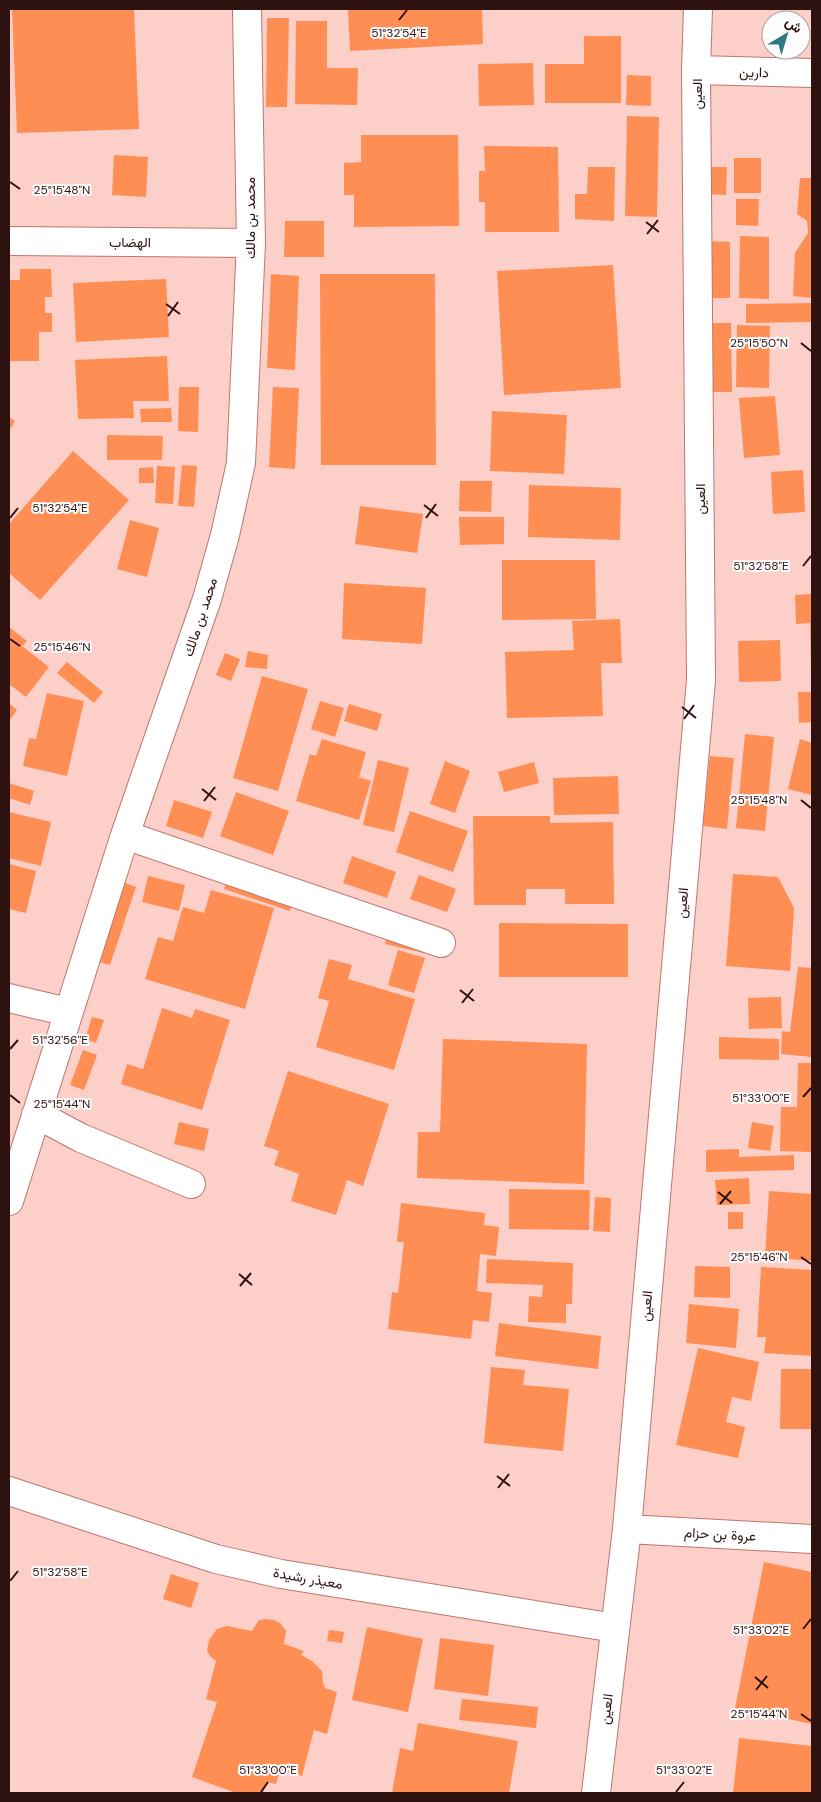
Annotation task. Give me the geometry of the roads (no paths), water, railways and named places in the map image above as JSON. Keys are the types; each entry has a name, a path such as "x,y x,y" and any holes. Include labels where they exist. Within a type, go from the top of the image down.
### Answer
{"street":[{"name":"محمد بن مالك","path":"9,1200 125,835 207,599 226,535 241,463 251,243 246,9"},
{"name":"العين","path":"596,1793 627,1529 702,680 696,70 698,9"},
{"name":"دارين","path":"696,70 812,73"},
{"name":"الهضاب","path":"9,241 251,243"},
{"path":"125,835 441,943"},
{"path":"9,998 68,1012"},
{"path":"36,1114 81,1138 191,1184"},
{"name":"معيذر رشيدة","path":"9,1491 216,1559 281,1574 616,1628"},
{"name":"عروة بن حزام","path":"627,1529 812,1539"}]}
